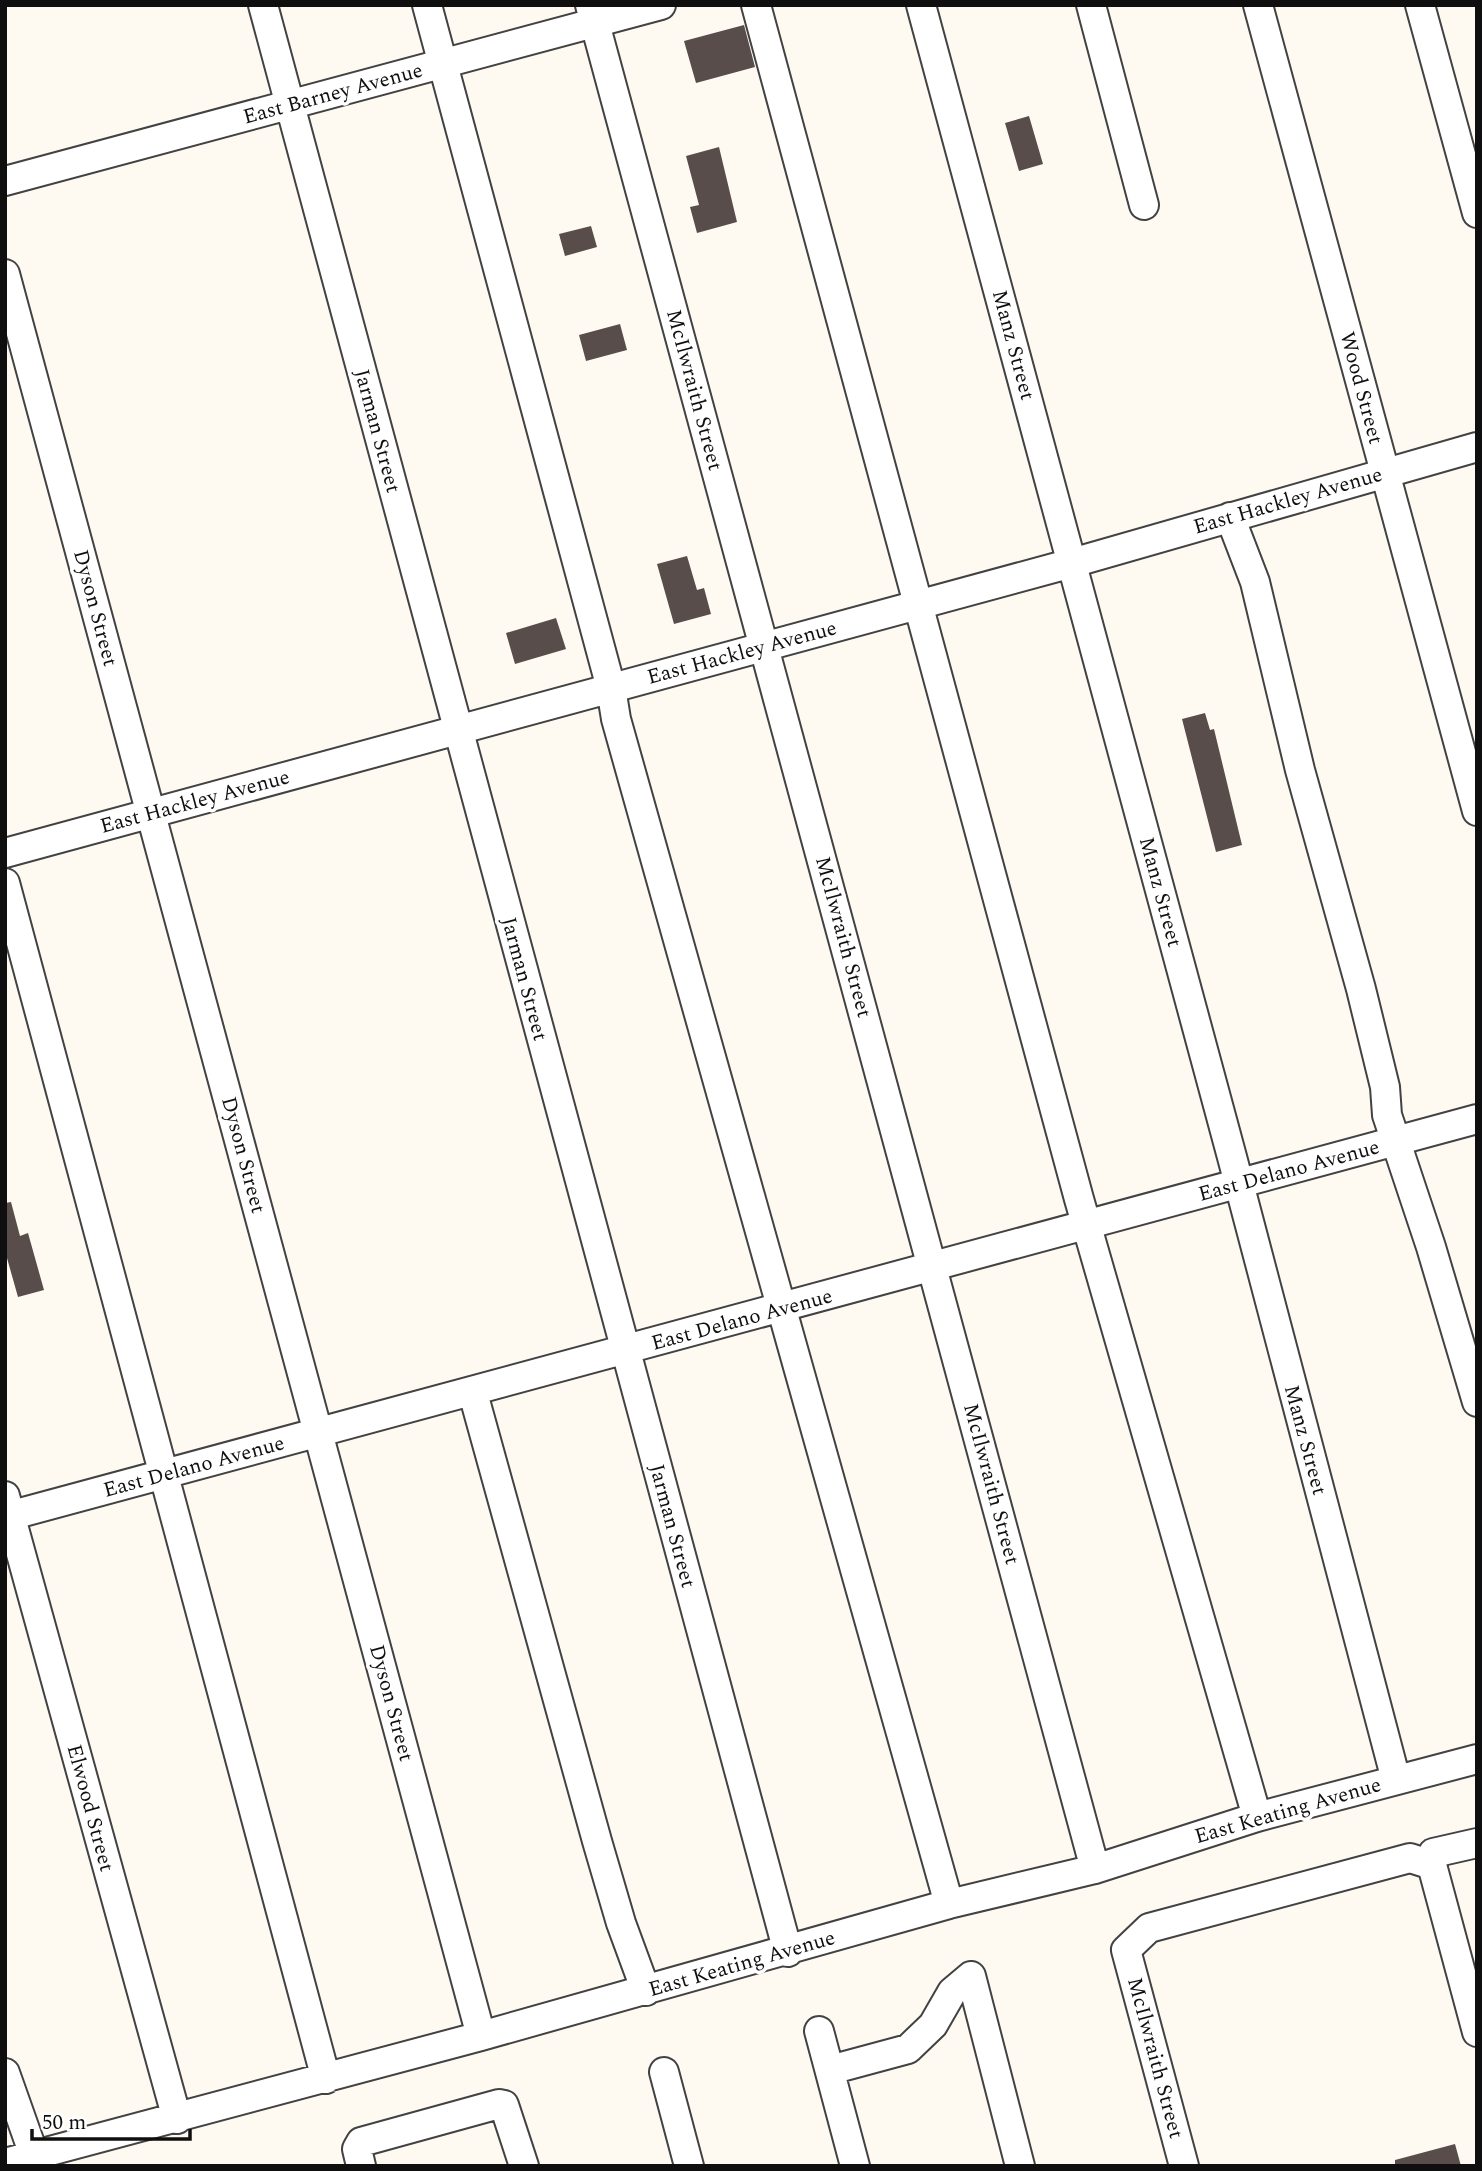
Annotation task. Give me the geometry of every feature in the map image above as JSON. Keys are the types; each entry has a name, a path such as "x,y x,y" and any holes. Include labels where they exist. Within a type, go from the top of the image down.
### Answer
{"street":[{"name":"Jarman Street","path":"263,5 788,1952"},
{"path":"427,5 611,688 616,719 948,1904"},
{"name":"East Barney Avenue","path":"5,181 442,64 592,14 661,5"},
{"path":"756,5 1086,1226 1257,1817"},
{"name":"Manz Street","path":"921,5 1239,1185 1396,1780"},
{"path":"1091,5 1144,205"},
{"name":"Wood Street","path":"1258,5 1477,811"},
{"path":"1420,5 1477,213"},
{"name":"McIlwraith Street","path":"592,14 1095,1869"},
{"name":"Dyson Street","path":"5,274 481,2036"},
{"name":"East Hackley Avenue","path":"5,853 1072,564 1477,447"},
{"path":"1230,517 1255,582 1300,770 1361,989 1396,1141 1477,1402"},
{"path":"5,883 326,2079"},
{"name":"East Delano Avenue","path":"7,1510 163,1475 319,1434 1477,1119"},
{"path":"473,1392 600,1853 621,1923 646,1991"},
{"name":"Elwood Street","path":"7,1510 177,2119"},
{"name":"East Keating Avenue","path":"5,2163 326,2079 788,1952 948,1904 1095,1869 1257,1817 1477,1759"},
{"path":"1477,1843 1433,1853 1432,1865 1477,2032"},
{"name":"McIlwraith Street","path":"1184,2166 1126,1950 1149,1928 1204,1912 1410,1858 1432,1865"},
{"path":"830,2070 908,2049 933,2025 952,1992 971,1976 1020,2166"},
{"path":"819,2031 855,2166"},
{"path":"664,2072 689,2166"},
{"path":"5,2073 34,2155"},
{"path":"361,2166 357,2149 360,2142 499,2104 504,2105 510,2116 524,2166"}],"building":[{"path":"744,25 755,67 696,83 684,41"},
{"path":"1029,116 1043,164 1019,171 1005,123"},
{"path":"719,147 737,222 697,233 690,207 699,205 686,156"},
{"path":"591,226 597,247 565,256 559,234"},
{"path":"620,324 627,350 586,361 579,335"},
{"path":"687,556 697,590 704,588 711,614 674,624 657,564"},
{"path":"556,618 566,649 515,664 506,633"},
{"path":"1205,713 1210,730 1214,729 1242,845 1216,852 1182,719"},
{"path":"11,1202 20,1236 28,1233 44,1290 18,1297 5,1251 5,1203"},
{"path":"1455,2144 1461,2166 1395,2166 1395,2160"}]}
